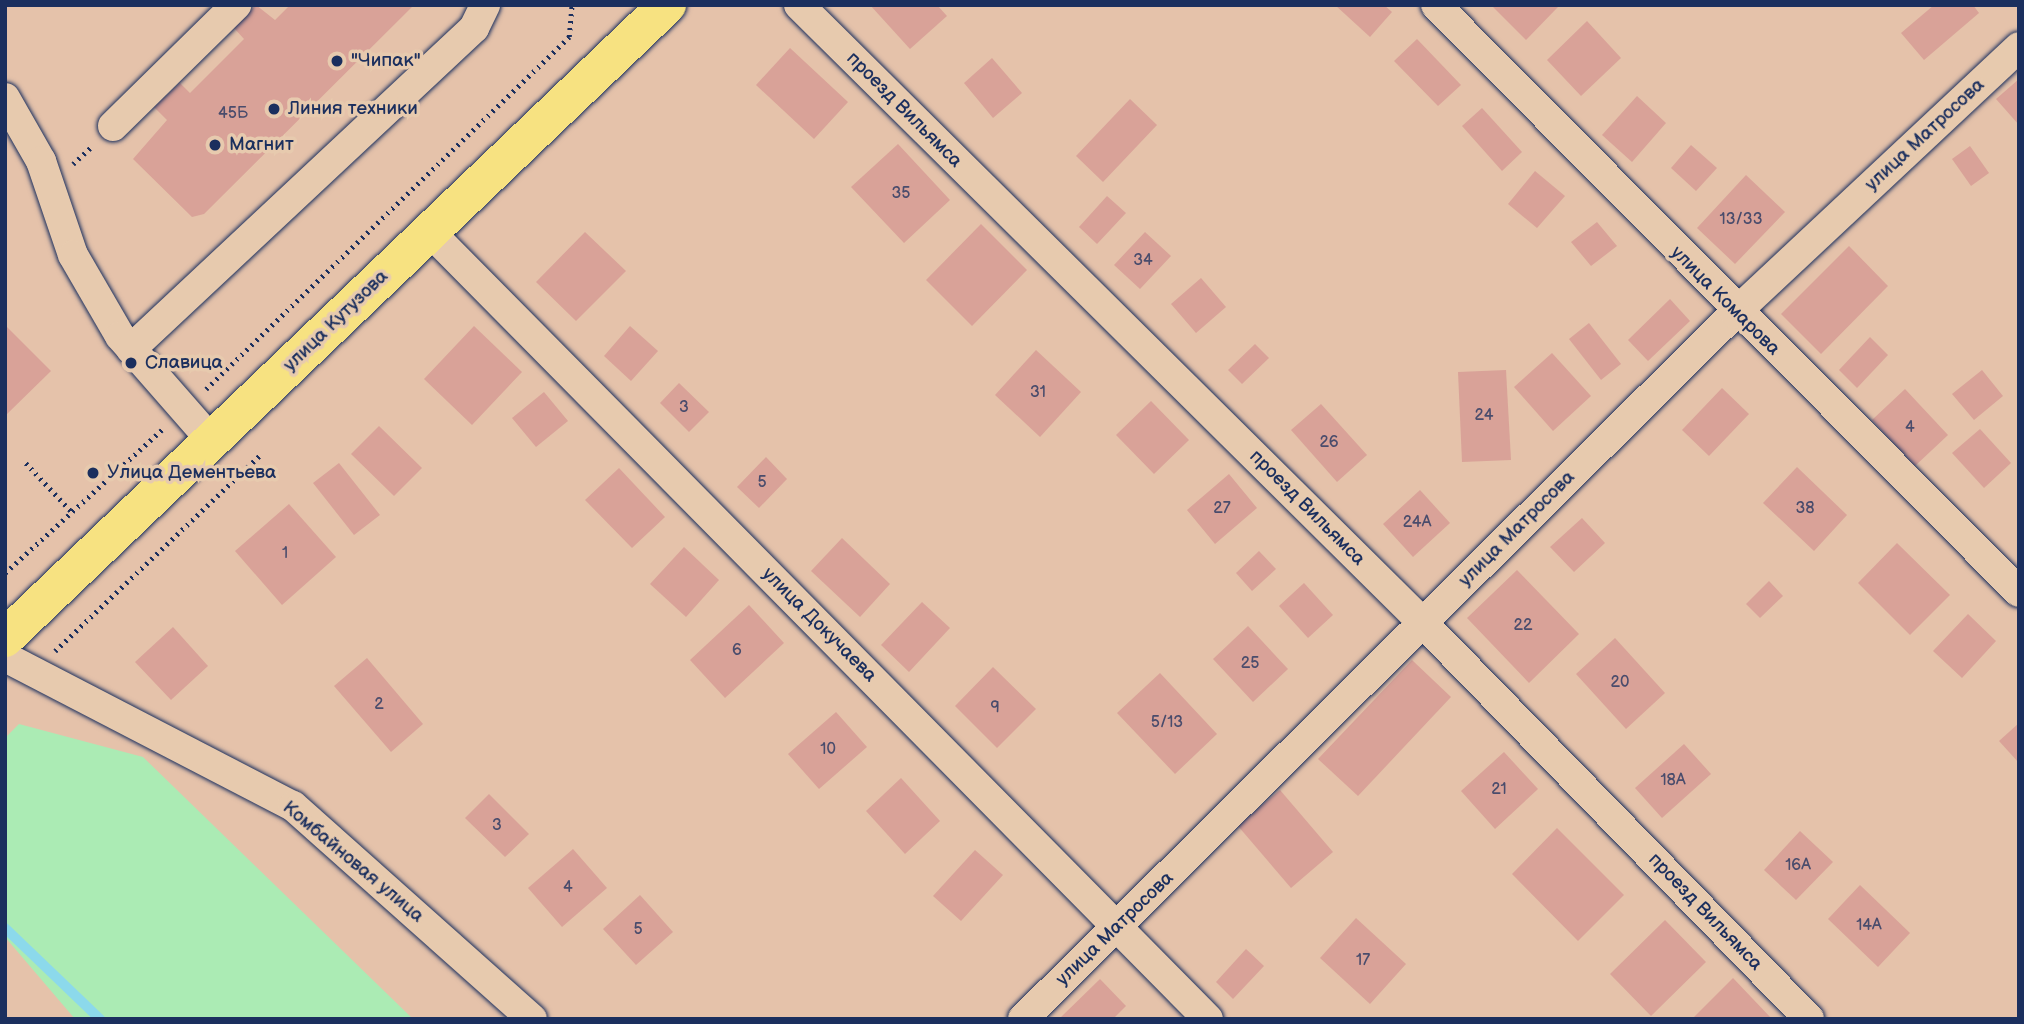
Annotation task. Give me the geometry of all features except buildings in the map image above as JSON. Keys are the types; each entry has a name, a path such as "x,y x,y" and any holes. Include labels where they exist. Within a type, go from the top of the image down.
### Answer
{"main road":[{"name":"улица Кутузова","path":"5,638 429,232 657,9"}],"street":[{"path":"113,126 236,5"},
{"path":"131,349 474,29 485,5"},
{"name":"проезд Вильямса","path":"799,5 1423,622 1808,1019"},
{"name":"улица Комарова","path":"1436,5 1735,313 2019,592"},
{"name":"улица Матросова","path":"1023,1019 1735,313 2019,47"},
{"path":"5,98 49,186 73,255 131,349 211,440"},
{"name":"улица Докучаева","path":"429,232 1208,1019"},
{"name":"Комбайновая улица","path":"5,657 35,670 293,806 532,1019"}],"path":[{"path":"5,573 185,408 569,37 572,5"},
{"path":"49,186 113,126"},
{"path":"35,670 262,453"},
{"path":"26,463 72,512"}],"green space":[{"path":"19,724 143,757 413,1019 75,1019 5,937 5,738"}],"waterway":[{"path":"5,928 100,1019"}],"place":[{"name":"\"Чипак\"","path":"337,61"},
{"name":"Линия техники","path":"274,109"},
{"name":"Магнит","path":"215,145"},
{"name":"Славица","path":"131,363"},
{"name":"Улица Дементьева","path":"93,473"}]}
